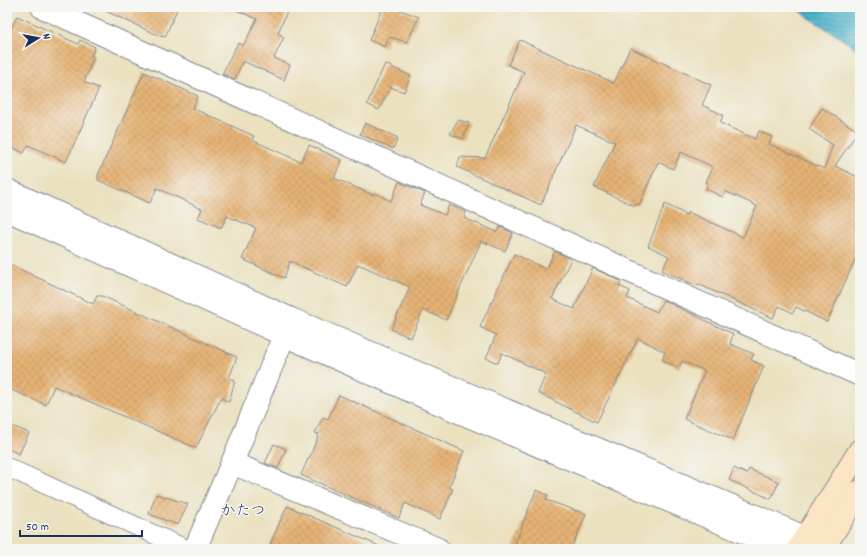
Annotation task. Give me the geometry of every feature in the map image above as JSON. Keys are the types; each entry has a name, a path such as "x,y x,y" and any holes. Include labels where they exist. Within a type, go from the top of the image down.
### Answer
{"main road":[{"path":"816,546 860,450"},
{"path":"816,546 860,491"}],"street":[{"path":"42,7 707,307 860,374"},
{"path":"7,190 288,327 440,404 783,549"},
{"path":"7,210 816,546"},
{"path":"195,549 288,327"},
{"path":"232,463 438,549"},
{"path":"7,467 186,549"}],"water":[{"path":"793,7 860,7 860,51"}],"building":[{"path":"97,7 178,7 165,37 162,37"},
{"path":"229,7 289,7 278,33 284,37 274,58 290,65 284,80 243,61 235,79 222,74 238,43 243,46 257,19"},
{"path":"383,7 402,7 400,10 419,17 407,42 389,37 385,47 369,40"},
{"path":"17,16 78,44 80,40 95,47 91,56 94,57 84,82 99,88 66,162 28,145 24,153 7,145 7,38"},
{"path":"520,40 614,83 630,48 711,85 702,105 723,115 720,123 755,139 759,131 772,137 769,144 824,169 833,145 809,129 822,108 858,131 835,166 860,178 860,249 827,322 796,307 793,313 779,306 773,318 698,284 697,286 662,270 669,256 648,246 665,204 687,215 688,212 743,237 757,206 725,191 723,197 706,189 708,183 706,182 713,167 681,152 673,169 658,162 639,205 636,204 635,206 594,187 615,142 576,125 541,205 457,167 460,157 485,158 524,72 508,65"},
{"path":"385,64 411,76 404,92 390,87 379,110 367,104"},
{"path":"144,72 198,96 192,108 254,136 252,140 301,162 309,145 342,160 334,178 391,201 399,182 425,193 420,205 445,215 449,205 466,212 464,218 497,232 500,227 513,233 505,251 481,241 446,320 423,310 411,338 391,329 410,287 358,264 347,287 290,261 284,278 242,259 256,228 227,216 221,228 198,218 202,209 157,188 150,203 98,180 98,175"},
{"path":"458,120 469,123 463,139 450,134"},
{"path":"365,123 398,138 393,149 360,134"},
{"path":"555,251 571,259 552,299 574,309 593,268 621,281 619,286 630,291 627,298 657,312 663,300 733,334 730,344 754,354 751,360 764,366 733,440 684,419 705,371 682,361 679,368 662,360 665,352 638,338 597,422 538,393 546,374 502,353 498,363 486,358 496,335 480,327 514,254 546,269"},
{"path":"7,263 93,304 97,296 102,296 237,357 229,378 235,380 229,402 221,398 196,448 54,386 46,405 7,388"},
{"path":"339,395 464,451 449,487 453,489 440,519 405,503 399,518 301,475 319,434 315,433 323,417 328,419"},
{"path":"7,424 29,433 19,454 7,448"},
{"path":"274,444 286,449 278,468 265,463"},
{"path":"734,468 747,474 749,469 779,482 771,499 729,480"},
{"path":"536,490 548,495 546,500 586,514 571,549 513,549"},
{"path":"156,494 188,504 178,525 149,514"},
{"path":"287,506 386,549 268,549"}],"district":[{"name":"かたつ","path":"243,510"}]}
